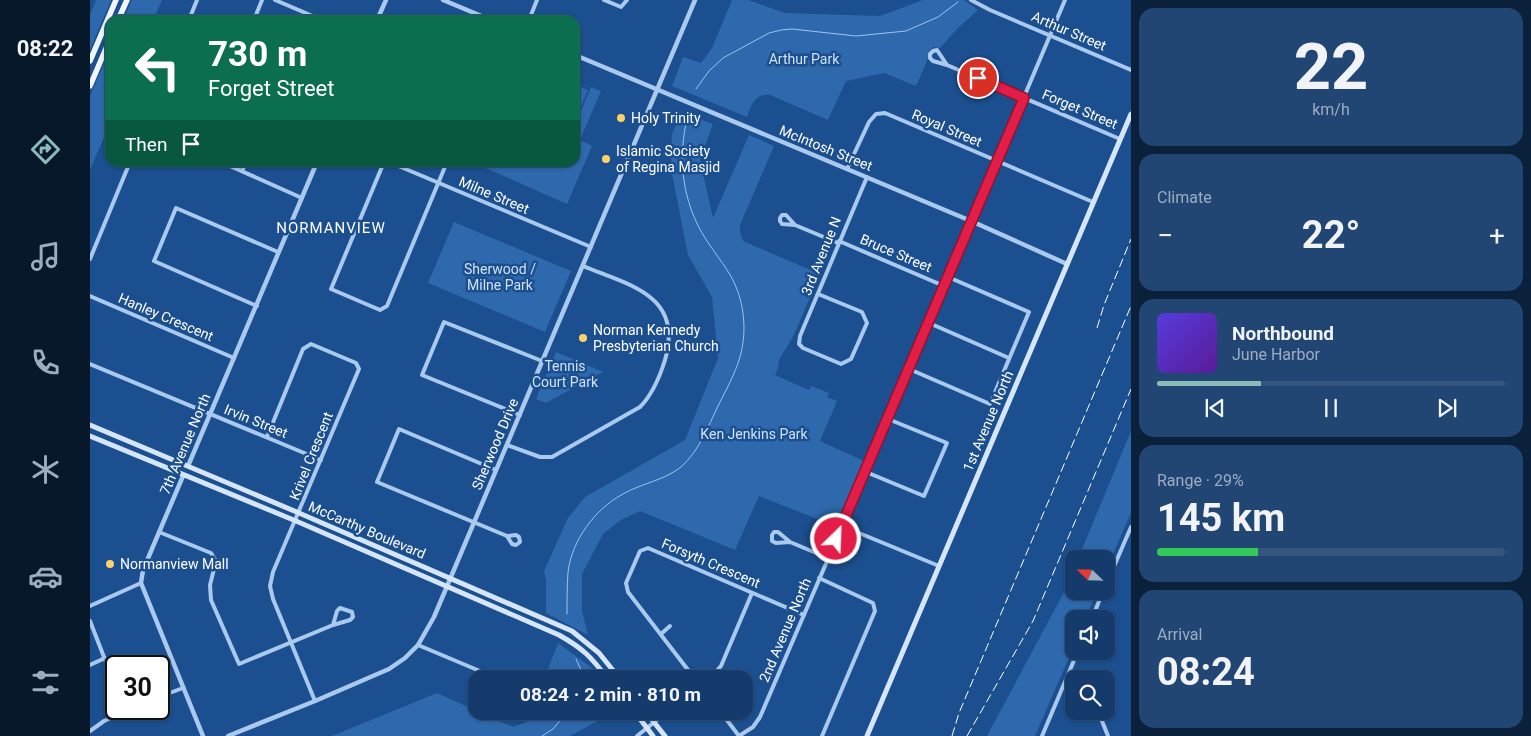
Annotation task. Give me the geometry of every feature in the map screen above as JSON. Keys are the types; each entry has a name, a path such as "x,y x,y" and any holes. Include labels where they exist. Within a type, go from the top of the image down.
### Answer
{"main road":[{"path":"110,15 116,0"},
{"path":"120,15 126,0"},
{"path":"90,60 105,25"},
{"path":"90,86 105,51"},
{"name":"1st Avenue North","path":"867,736 1131,114"},
{"name":"McCarthy Boulevard","path":"90,425 572,631 599,653 613,670"},
{"name":"McCarthy Boulevard","path":"90,436 296,521 559,636 575,644 590,656 601,670"},
{"path":"641,720 653,736"},
{"path":"654,722 665,736"}],"street":[{"path":"191,15 197,0"},
{"path":"256,15 262,0"},
{"path":"275,0 310,15"},
{"path":"379,15 386,0"},
{"path":"443,0 479,15"},
{"path":"531,15 537,0"},
{"path":"604,0 621,7 627,0"},
{"name":"Sherwood Drive","path":"228,736 315,701 389,668 405,658 418,645 434,617 695,0"},
{"name":"Arthur Street","path":"971,0 990,10 1131,70"},
{"name":"2nd Avenue North","path":"739,736 753,727 760,717 866,472 1065,0"},
{"name":"Forget Street","path":"947,65 937,50 930,54 930,58 933,61 947,65 1120,139"},
{"name":"McIntosh Street","path":"580,58 867,177 1067,264"},
{"name":"Royal Street","path":"847,169 869,122 876,114 885,113 1093,202"},
{"path":"90,259 128,167"},
{"path":"233,167 302,198"},
{"path":"242,171 244,167"},
{"name":"7th Avenue North","path":"140,582 143,570 257,306 314,167"},
{"path":"382,167 331,289 380,310 387,306 446,167"},
{"name":"Milne Street","path":"400,167 591,247"},
{"name":"3rd Avenue N","path":"818,294 862,312 867,323 851,359 841,364 803,348 799,344 800,336 867,177"},
{"path":"257,306 154,261 176,208 278,252"},
{"name":"Bruce Street","path":"795,224 944,286"},
{"path":"507,445 540,457 552,457 640,407 648,399 663,366 669,341 666,318 656,302 641,290 583,266"},
{"path":"909,369 990,404 1029,312 948,277"},
{"name":"Hanley Crescent","path":"90,296 234,358"},
{"path":"520,415 422,375 444,322 542,362"},
{"path":"929,323 1009,358"},
{"name":"Krivel Crescent","path":"267,437 303,349 311,344 356,363 359,369 273,572 270,586 290,643 315,701"},
{"name":"Irvin Street","path":"90,364 322,460"},
{"path":"866,472 924,496 936,470 947,443 888,419"},
{"path":"496,470 399,429 377,482 507,536"},
{"path":"842,526 939,566"},
{"path":"1115,564 1131,527"},
{"path":"159,532 211,553 216,560 210,586 211,600 239,664 350,620 353,617 352,612 340,608 337,611 333,626"},
{"path":"790,542 776,543 772,541 772,535 774,532 778,532 790,542 828,558"},
{"name":"Forsyth Crescent","path":"689,670 628,592 626,583 640,551 648,548 804,615"},
{"path":"820,578 873,603 874,611 822,736"},
{"path":"90,606 140,582 203,736"},
{"path":"718,670 752,593"},
{"path":"90,621 105,658 90,665"},
{"path":"661,634 670,626"},
{"path":"418,645 477,670"},
{"path":"1042,736 1065,681"},
{"path":"170,693 183,688"},
{"path":"90,731 106,720"},
{"path":"636,736 657,720"},
{"path":"727,720 739,736"},
{"path":"1102,720 1108,736"}],"green space":[{"path":"96,0 111,0 90,50 90,15"},
{"path":"132,0 162,0 155,15 125,15"},
{"name":"Arthur Park","path":"732,0 748,0 785,13 880,16 923,0 964,0 978,10 940,48 933,47 929,51 927,61 916,86 884,73 846,81 828,120 770,95 757,98 752,104 747,117 672,86 683,57 701,63 712,48"},
{"path":"105,62 105,135 90,170 90,96"},
{"path":"580,87 588,90 580,109"},
{"path":"591,87 601,91 580,140 580,113"},
{"name":"Ken Jenkins Park","path":"682,112 713,124 700,160 713,218 749,135 774,146 740,225 741,237 745,242 820,274 794,335 779,360 775,375 809,390 811,386 829,393 827,397 837,401 820,441 864,461 835,526 759,496 735,550 640,511 621,520 603,534 582,574 582,611 588,635 546,613 546,580 544,571 568,518 585,497 685,440 718,358 712,297 688,255 671,169 672,134"},
{"path":"580,140 592,146 567,204 483,167 580,167"},
{"name":"Sherwood / Milne Park","path":"454,222 571,271 545,332 428,283"},
{"name":"Tennis Court Park","path":"556,352 603,372 546,403 536,399"},
{"path":"1131,431 1131,513 1115,550 1082,550"},
{"path":"1065,589 1065,600 1093,600 1089,610 1065,610 1065,660 1068,660 1035,736 987,736"},
{"path":"558,643 593,670 548,670"},
{"path":"437,693 468,707 468,720 497,720 513,727 528,720 599,720 570,736 332,736"}],"waterway":[{"path":"696,89 709,71 723,58 769,33 792,29 856,36 906,31 938,17 958,2"},
{"path":"567,614 570,560 580,537 594,517 613,500 630,490 667,476 687,461 707,430 740,357 744,335 741,301 733,280 698,226 690,207 684,182 682,157 687,119"},
{"path":"576,659 581,670"},
{"path":"542,736 553,729 560,720"}],"railway":[{"path":"1097,328 1104,305 1131,239"},
{"path":"952,736 959,713 1131,306"},
{"path":"967,736 1033,621 1131,389"}],"place":[{"name":"Holy Trinity","path":"621,118"},
{"name":"Islamic Society of Regina Masjid","path":"606,159"},
{"name":"Norman Kennedy Presbyterian Church","path":"583,338"},
{"name":"Normanview Mall","path":"110,564"}],"district":[{"name":"NORMANVIEW","path":"331,228"}],"route":[{"path":"836,539 1024,98 978,78"}]}
